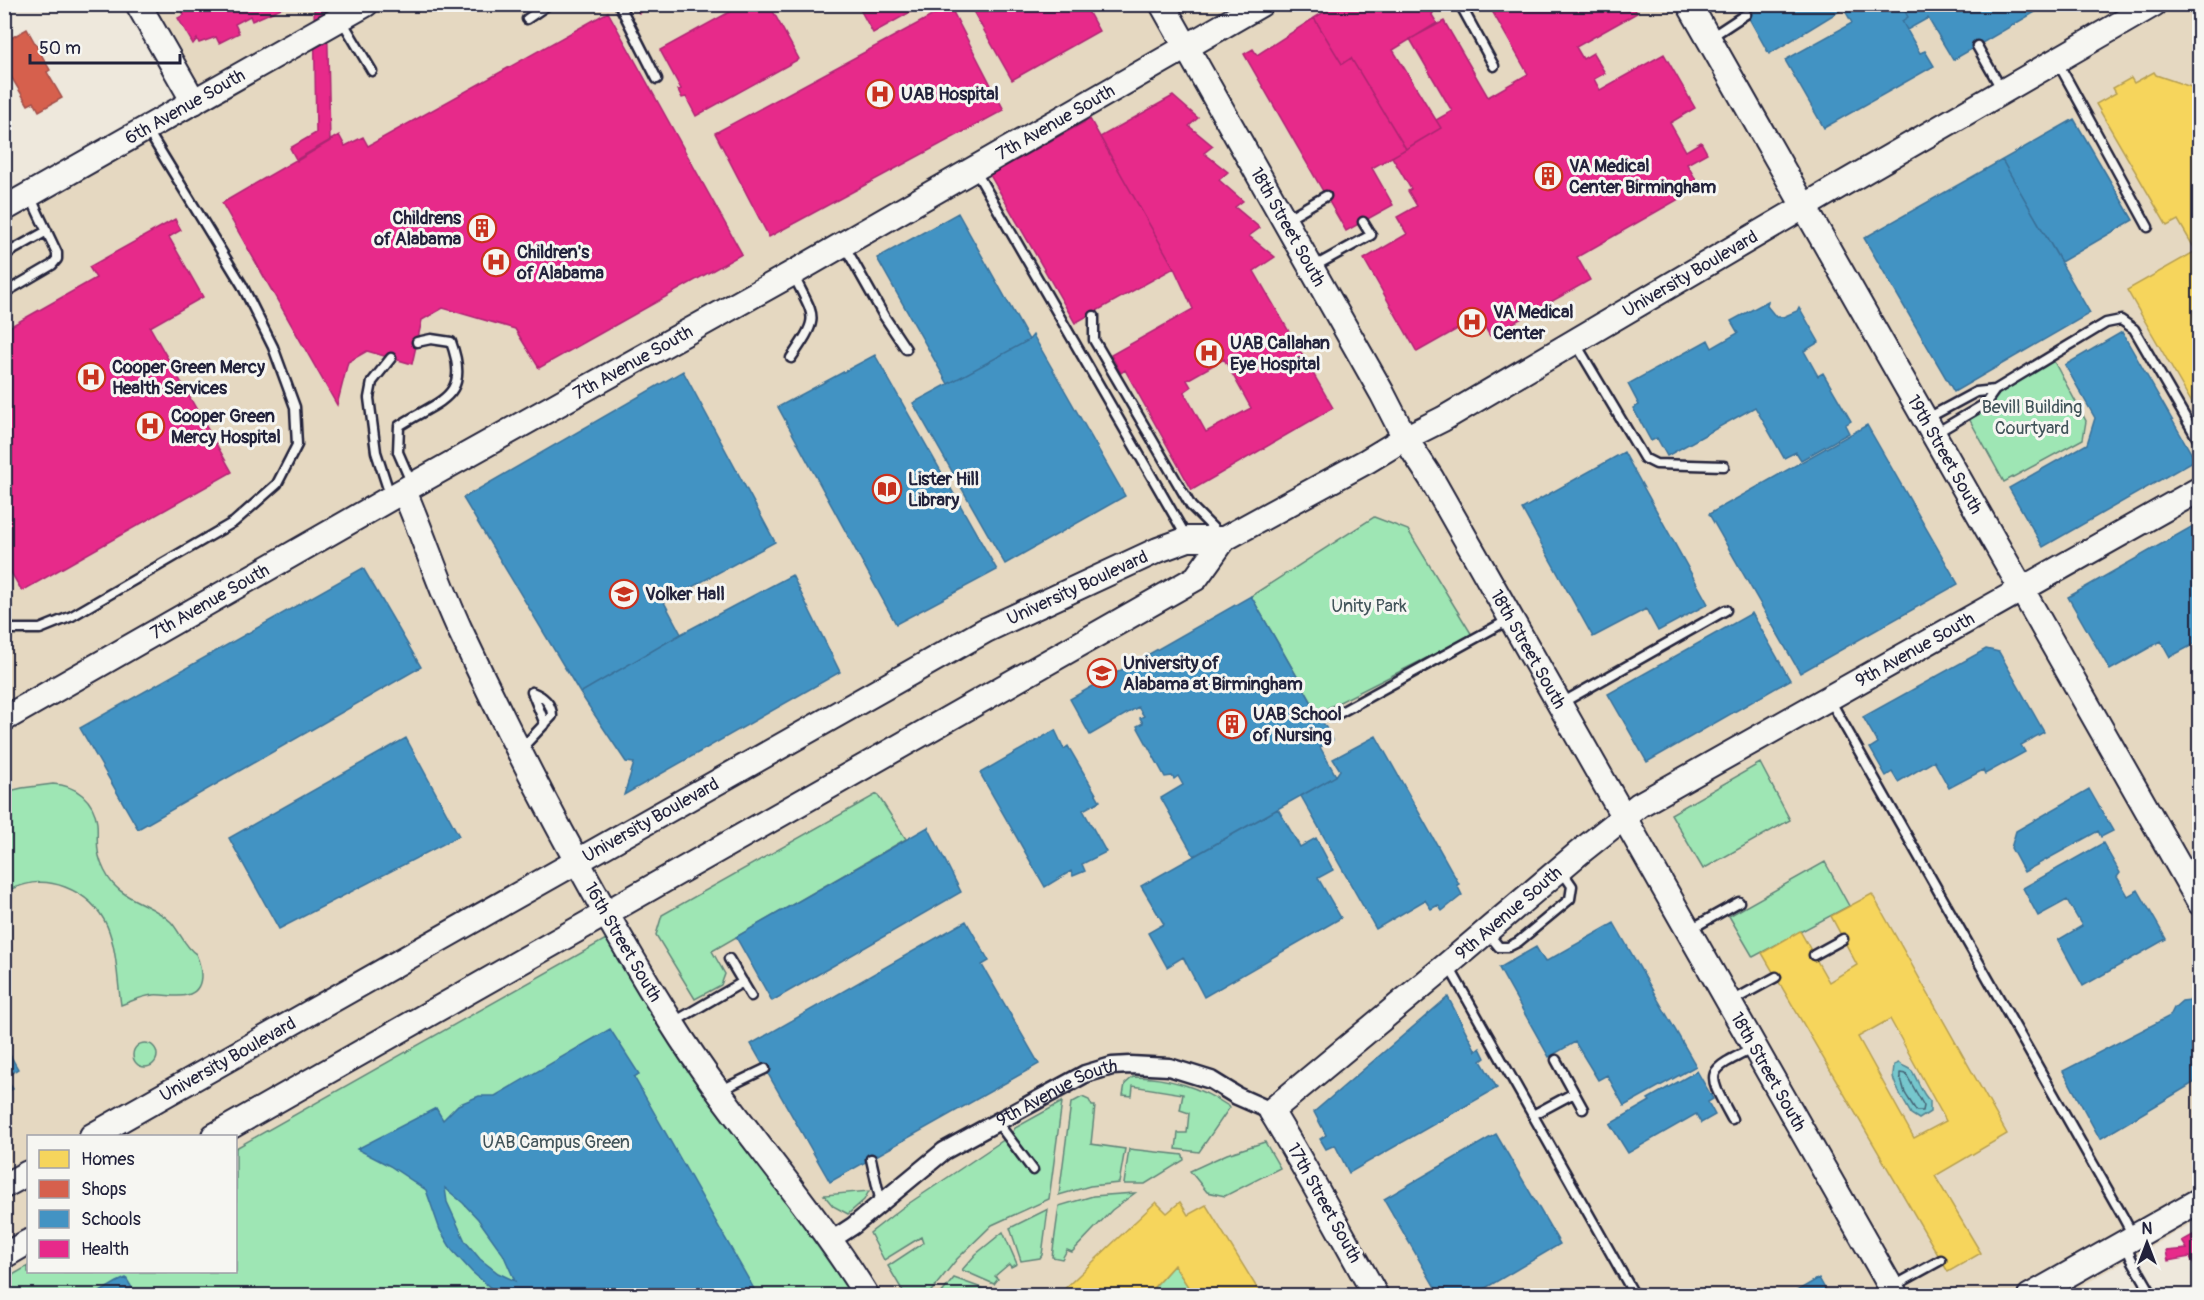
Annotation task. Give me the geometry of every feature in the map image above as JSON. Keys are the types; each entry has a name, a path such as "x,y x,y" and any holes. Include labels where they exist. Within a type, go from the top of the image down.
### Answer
{"street":[{"path":"138,4 194,102"},
{"name":"6th Avenue South","path":"4,209 366,4"},
{"name":"18th Street South","path":"1162,4 1382,393 1405,438 1431,478 1894,1292"},
{"name":"7th Avenue South","path":"4,719 402,491 793,273 1261,4"},
{"name":"19th Street South","path":"1689,4 2199,903"},
{"name":"University Boulevard","path":"218,1135 1196,578 1224,538 1443,419 2154,4"},
{"name":"9th Avenue South","path":"830,1241 853,1226 944,1151 1085,1074 1112,1066 1168,1067 1190,1072 1271,1111 1560,869 1639,806 2199,489"},
{"name":"16th Street South","path":"402,491 459,628 576,862 671,1023 718,1091 830,1241 867,1296"},
{"name":"University Boulevard","path":"96,1135 986,630 1158,550 1188,539 1224,538"},
{"name":"17th Street South","path":"1271,1111 1300,1158 1376,1296"},
{"path":"4,1186 27,1174"},
{"path":"2030,1296 2199,1200"},
{"path":"4,1256 27,1243"}],"lane":[{"path":"527,19 549,4"},
{"path":"619,4 657,79"},
{"path":"1460,4 1494,66"},
{"path":"1708,38 1746,14"},
{"path":"341,19 372,71"},
{"path":"1977,46 2003,92"},
{"path":"2057,61 2148,227"},
{"path":"4,629 40,629 72,616 234,522 277,484 297,445 295,406 273,347 242,285 147,129"},
{"path":"974,169 1188,539"},
{"path":"4,293 52,265 57,259 57,253 30,195"},
{"path":"1283,221 1326,196"},
{"path":"1310,269 1371,235 1363,222"},
{"path":"4,255 47,231"},
{"path":"843,244 884,316 906,349"},
{"path":"791,358 811,329 813,314 793,273"},
{"path":"1094,316 1094,340 1191,506 1224,538"},
{"path":"1929,427 1985,404 1995,390 2106,323 2121,320 2134,329 2199,443"},
{"path":"402,491 398,452 399,426 418,413 438,405 453,391 459,377 458,361 452,342 431,339 417,342"},
{"path":"1574,341 1644,458 1656,464 1724,466"},
{"path":"391,358 372,382 369,398 376,452 402,491"},
{"path":"1929,427 1976,392 1995,390"},
{"path":"1560,704 1726,610"},
{"path":"1332,717 1511,619"},
{"path":"1829,699 2121,1213 2129,1228 2127,1247 2131,1258 2153,1296"},
{"path":"520,751 545,724"},
{"path":"1689,930 1739,902"},
{"path":"1814,956 1843,939"},
{"path":"729,959 751,996"},
{"path":"1448,964 1635,1296"},
{"path":"1729,1002 1776,977"},
{"path":"671,1023 743,982"},
{"path":"1732,1119 1713,1085 1714,1074 1723,1063 1755,1048"},
{"path":"1556,1060 1583,1109"},
{"path":"718,1091 765,1069"},
{"path":"1533,1115 1574,1093"},
{"path":"997,1122 1033,1170"},
{"path":"871,1159 881,1203"},
{"path":"1894,1292 1941,1260"}],"shaded area":[{"name":"University of Alabama at Birmingham","path":"138,5 2199,5 2199,1219 2064,1296 5,1295 4,209 193,102"}],"green space":[{"name":"Bevill Building Courtyard","path":"2051,356 2086,421 2083,439 2004,482 1967,415 1995,390"},
{"name":"Unity Park","path":"1374,517 1408,530 1472,635 1318,713 1251,596"},
{"path":"1760,763 1790,820 1703,869 1671,814"},
{"path":"53,784 69,787 83,795 92,807 97,823 100,859 113,884 126,895 164,916 196,954 201,978 200,984 193,992 179,996 149,996 121,1005 111,936 96,908 83,896 51,883 25,884 11,889 5,877 5,792"},
{"path":"877,794 906,839 712,951 725,974 721,985 695,999 656,935 662,915"},
{"path":"1825,862 1849,906 1753,957 1729,916"},
{"name":"UAB Campus Green","path":"606,939 705,1087 852,1295 5,1296 4,1280 27,1267 27,1273 237,1273 237,1147"},
{"path":"145,1043 150,1044 156,1050 156,1060 150,1066 145,1067 140,1066 134,1060 133,1055 134,1050 140,1044"},
{"path":"1133,1077 1184,1084 1230,1107 1199,1152 1176,1149 1178,1133 1187,1133 1189,1113 1180,1110 1183,1094 1133,1086 1132,1096 1123,1095 1125,1084"},
{"path":"1082,1097 1095,1106 1091,1144 1125,1149 1119,1183 1090,1186 1059,1195 1071,1103"},
{"path":"1062,1102 1049,1199 992,1225 957,1259 928,1295 905,1295 888,1266 923,1243 921,1237 884,1260 870,1233 902,1208 1011,1135 1015,1128"},
{"path":"1265,1142 1280,1168 1225,1196 1207,1192 1190,1171 1227,1154"},
{"path":"1129,1149 1183,1155 1184,1160 1145,1184 1124,1184"},
{"path":"869,1191 864,1200 848,1214 833,1206 824,1195"},
{"path":"1135,1193 1112,1210 1072,1252 1067,1250 1062,1259 1052,1257 1059,1206 1093,1196"},
{"path":"1048,1209 1042,1255 1040,1258 1021,1261 1010,1228"},
{"path":"1003,1232 1017,1264 1011,1267 1009,1264 995,1276 998,1279 994,1284 962,1270 976,1254"},
{"path":"1174,1265 1194,1295 1146,1296"},
{"path":"954,1278 990,1291 989,1295 940,1295"}],"water":[{"path":"1899,1063 1912,1071 1930,1101 1930,1112 1919,1119 1911,1114 1895,1084 1894,1065"}],"building: Homes":[{"path":"2154,72 2156,75 2200,90 2200,417 2127,290 2196,251 2178,220 2167,226 2096,104 2116,93 2113,88 2131,78 2134,83"},
{"path":"1872,894 2007,1134 1935,1176 1981,1253 1948,1272 1762,953 1800,931 1829,982 1857,965 1831,916","holes":["1890,1019 1946,1121 1914,1138 1858,1037"]},
{"path":"1156,1202 1167,1213 1180,1202 1188,1215 1206,1205 1262,1296 1194,1296 1174,1265 1146,1296 1057,1296"}],"building: Shops":[{"path":"5,28 11,38 27,29 50,70 47,72 62,98 39,111 34,102 28,105 4,65"}],"building: Schools":[{"path":"1741,4 1851,4 1769,54"},
{"path":"1851,4 1901,4 1908,17 1902,21 1920,53 1925,51 1934,66 1824,128 1785,60 1852,23 1844,9"},
{"path":"1901,4 2049,4 1953,60 1928,18 1907,30 1902,21 1908,17"},
{"path":"2074,119 2133,220 2061,262 2002,160"},
{"path":"2002,160 2090,313 1954,392 1864,238"},
{"path":"958,213 1029,340 948,384 877,258"},
{"path":"1768,301 1767,306 1776,317 1783,317 1797,311 1799,307 1819,342 1804,351 1818,376 1823,373 1851,421 1845,425 1849,433 1801,460 1796,452 1784,458 1755,407 1667,456 1657,438 1651,441 1633,408 1639,405 1628,384 1708,340 1712,348 1738,333 1731,321"},
{"path":"2122,332 2195,460 2043,547 2009,488 2087,444 2095,418 2065,365"},
{"path":"1033,335 1125,496 1005,564 913,403 1029,340"},
{"name":"Lister Hill Library","path":"875,355 997,570 896,624 778,407"},
{"name":"Volker Hall","path":"683,371 775,542 664,602 681,634 580,693 463,498"},
{"path":"1867,425 1958,584 1800,673 1709,514"},
{"path":"1624,452 1708,604 1658,631 1646,609 1593,637 1522,509"},
{"path":"2200,522 2200,641 2170,657 2161,641 2110,670 2068,597"},
{"path":"363,568 421,667 138,829 80,728"},
{"path":"792,575 840,672 624,795 634,763 626,762 580,693 681,634"},
{"name":"UAB School of Nursing","path":"1251,596 1333,740 1320,747 1336,776 1194,856 1161,798 1183,785 1178,776 1174,779 1172,776 1165,777 1137,726 1143,723 1140,718 1144,716 1138,707 1090,735 1070,699"},
{"path":"1752,613 1790,680 1647,762 1608,694"},
{"path":"1986,649 1999,652 2044,732 2021,745 2025,752 1985,774 1983,770 1949,788 1934,761 1898,782 1892,772 1886,776 1870,748 1878,743 1863,717"},
{"path":"1055,730 1064,749 1068,746 1100,801 1083,810 1106,852 1082,864 1085,871 1073,876 1071,871 1045,887 980,773"},
{"path":"1376,736 1459,884 1457,885 1462,895 1442,911 1438,905 1431,909 1425,900 1376,929 1301,796 1336,776 1340,770 1333,759"},
{"path":"406,738 459,836 279,929 229,838"},
{"path":"2089,789 2113,831 2101,837 2098,831 2024,872 2011,848 2016,831"},
{"path":"1278,809 1300,847 1316,838 1333,870 1318,878 1341,918 1204,997 1183,957 1167,967 1148,933 1164,924 1141,886"},
{"path":"928,827 961,892 772,1001 736,937"},
{"path":"2103,843 2120,873 2117,877 2128,896 2138,890 2166,939 2083,986 2058,940 2082,926 2067,900 2038,916 2023,888"},
{"path":"966,921 989,961 982,965 1039,1064 830,1182 751,1044"},
{"path":"1614,923 1696,1066 1624,1106 1607,1075 1598,1080 1575,1042 1549,1057 1499,968 1536,947 1545,962"},
{"path":"1448,997 1476,1051 1480,1048 1485,1058 1481,1061 1497,1088 1349,1173 1335,1145 1326,1149 1320,1139 1326,1135 1314,1112"},
{"path":"2190,1000 2200,1003 2200,1079 2100,1139 2063,1071 2170,1016 2174,1008 2182,1001"},
{"path":"610,1029 639,1074 634,1077 758,1296 509,1296 492,1289 452,1250 440,1230 426,1190 390,1166 357,1149 436,1108 443,1120 458,1105 479,1096 495,1096","holes":["445,1188 478,1219 503,1254 515,1281 498,1273 480,1259 465,1241 447,1202"]},
{"path":"4,1044 18,1069 5,1077 13,1089 4,1093"},
{"path":"1697,1071 1713,1099 1708,1102 1715,1115 1701,1123 1696,1114 1628,1153 1610,1124"},
{"path":"1496,1134 1560,1244 1472,1296 1440,1296 1384,1199"},
{"path":"126,1278 137,1296 93,1296 117,1282"},
{"path":"1819,1278 1829,1296 1788,1296"}],"building: Health":[{"path":"179,4 282,4 284,7 252,21 250,16 235,24 239,33 219,43 216,37 199,43 197,39 193,44 178,18 184,15"},
{"path":"314,4 327,4 330,141 297,161 290,148 316,133"},
{"path":"634,4 655,4 639,13"},
{"path":"733,4 769,4 799,59 696,116 686,97 682,98 678,90 681,89 660,50 735,9"},
{"path":"857,4 914,4 916,9 873,33"},
{"path":"969,4 1084,4 1099,31 1012,80"},
{"path":"1337,4 1430,4 1434,11 1432,15 1437,23 1393,50 1441,128 1406,149 1351,58 1342,64 1314,18"},
{"name":"VA Medical Center Birmingham","path":"1488,4 1632,4 1637,13 1576,47 1583,59 1593,53 1605,73 1594,79 1600,90 1664,54 1695,108 1670,123 1686,151 1701,142 1707,153 1687,164 1700,187 1577,257 1590,280 1490,336 1476,312 1467,317 1470,322 1417,352 1364,259 1407,234 1397,217 1417,206 1408,191 1411,189 1392,157 1441,128 1436,120 1452,111 1410,39 1444,21 1488,97 1528,74"},
{"path":"950,6 1004,110 769,237 715,133"},
{"name":"Childrens of Alabama","path":"608,12 742,254 539,368 515,329 443,308 422,320 412,364 367,351 348,362 337,405 222,203 339,135 345,146 363,137 368,146"},
{"path":"1314,18 1342,64 1351,58 1406,149 1372,168 1393,205 1346,231 1244,54 1253,49 1257,55"},
{"name":"UAB Callahan Eye Hospital","path":"1173,96 1198,118 1189,126 1213,146 1204,153 1228,172 1219,180 1243,201 1235,207 1260,228 1249,236 1275,257 1254,271 1333,408 1192,490 1125,370 1121,373 1111,355 1193,309 1174,268 1100,137","holes":["1224,359 1251,408 1206,432 1184,392 1191,387 1187,380"]},
{"path":"1090,119 1174,268 1075,323 990,175"},
{"name":"Cooper Green Mercy Health Services","path":"175,219 181,230 169,237 203,297 150,327 232,472 22,591 4,561 4,330 96,278 89,267"},
{"path":"2200,1231 2200,1274 2190,1257 2168,1261 2166,1251 2187,1249 2182,1241"}],"place":[{"name":"UAB Hospital","path":"880,94"},
{"name":"VA Medical Center Birmingham","path":"1548,176"},
{"name":"Childrens of Alabama","path":"482,228"},
{"name":"Children's of Alabama","path":"496,262"},
{"name":"VA Medical Center","path":"1472,322"},
{"name":"UAB Callahan Eye Hospital","path":"1209,353"},
{"name":"Cooper Green Mercy Health Services","path":"91,377"},
{"name":"Cooper Green Mercy Hospital","path":"150,426"},
{"name":"Lister Hill Library","path":"887,489"},
{"name":"Volker Hall","path":"624,594"},
{"name":"University of Alabama at Birmingham","path":"1102,673"},
{"name":"UAB School of Nursing","path":"1232,724"}]}
